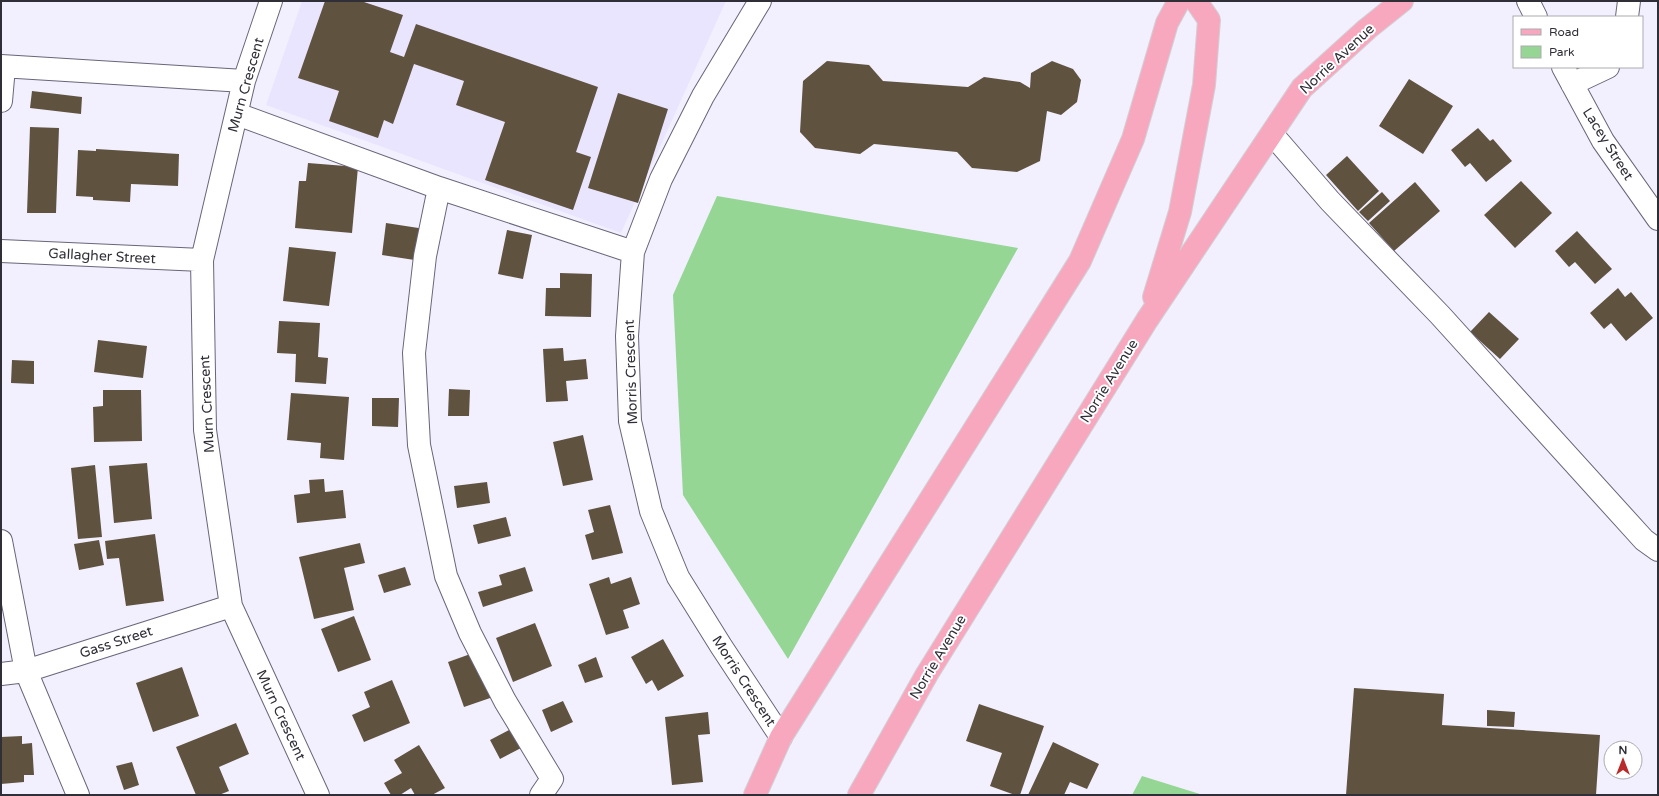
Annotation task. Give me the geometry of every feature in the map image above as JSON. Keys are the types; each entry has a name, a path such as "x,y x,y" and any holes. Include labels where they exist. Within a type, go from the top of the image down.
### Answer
{"main road":[{"path":"755,795 781,737 1080,261 1133,139 1167,23 1179,1"},
{"path":"1147,320 1180,212 1204,85 1209,20 1196,1"},
{"name":"Norrie Avenue","path":"859,795 927,674 1147,320 1302,88 1402,1"}],"street":[{"name":"Murn Crescent","path":"271,1 244,82 202,260 205,430 231,606 318,795"},
{"name":"Morris Crescent","path":"760,1 703,96 660,179 634,252 627,336 630,421 651,511 678,577 781,737"},
{"path":"1528,1 1536,16"},
{"path":"1627,16 1629,1"},
{"path":"1,101 2,66 244,82"},
{"path":"1568,76 1604,68"},
{"name":"Lacey Street","path":"1568,76 1603,141 1658,219"},
{"path":"237,114 439,188 634,252"},
{"path":"1272,134 1330,201 1440,315 1644,540 1658,550"},
{"path":"439,188 425,256 414,353 420,446 446,576 470,633 505,701 552,779 541,795"},
{"name":"Gallagher Street","path":"1,251 202,260"},
{"path":"1,541 26,671 78,795"},
{"name":"Gass Street","path":"1,674 26,671 231,606"}],"shaded area":[{"path":"302,1 726,1 621,233 266,105"}],"green space":[{"path":"717,196 1018,248 788,659 683,495 673,295"},
{"path":"1142,776 1203,795 1132,795"}],"building":[{"path":"325,1 361,1 403,15 390,52 404,57 416,24 598,87 576,152 591,157 573,210 485,180 505,122 456,105 464,81 414,64 393,124 384,120 378,138 329,121 339,91 298,78"},
{"path":"827,61 869,65 883,81 968,87 984,77 1020,82 1030,88 1031,73 1052,61 1073,69 1081,80 1077,102 1061,115 1047,111 1040,161 1017,172 972,168 957,152 874,144 860,154 815,148 800,132 803,81"},
{"path":"1409,79 1453,106 1423,154 1379,126"},
{"path":"32,91 82,97 81,114 30,108"},
{"path":"618,93 668,109 638,203 588,188"},
{"path":"30,127 59,128 56,213 27,213"},
{"path":"1478,128 1490,141 1493,139 1512,161 1486,182 1470,163 1465,167 1451,150"},
{"path":"96,149 179,154 178,186 131,184 130,202 93,200 93,197 76,196 78,150 96,151"},
{"path":"1347,156 1379,191 1358,211 1326,175"},
{"path":"308,163 358,167 352,233 295,228 299,181 306,181"},
{"path":"1521,181 1552,213 1515,248 1484,215"},
{"path":"1415,182 1440,211 1394,251 1369,223"},
{"path":"1382,192 1390,201 1368,221 1359,212"},
{"path":"386,223 425,229 421,261 382,255"},
{"path":"507,230 532,235 523,279 498,274"},
{"path":"1577,231 1612,269 1595,284 1575,262 1569,267 1555,251"},
{"path":"289,247 336,252 329,306 283,301"},
{"path":"560,273 592,274 591,317 545,316 546,288 560,288"},
{"path":"1618,288 1625,297 1631,292 1653,318 1626,341 1611,323 1604,329 1590,313"},
{"path":"1489,312 1519,339 1500,359 1470,332"},
{"path":"279,321 320,323 318,357 328,358 326,384 295,382 296,354 277,353"},
{"path":"98,340 147,346 143,378 94,372"},
{"path":"563,348 564,361 586,359 588,379 566,381 568,401 546,402 543,349"},
{"path":"12,360 34,361 34,384 11,383"},
{"path":"449,389 470,390 469,416 448,416"},
{"path":"103,390 141,390 142,441 94,442 93,407 103,406"},
{"path":"291,393 349,397 344,460 320,458 321,443 287,440"},
{"path":"372,398 399,398 398,427 372,426"},
{"path":"583,435 593,480 563,486 553,442"},
{"path":"147,463 152,519 114,523 109,466"},
{"path":"95,465 102,537 78,539 71,468"},
{"path":"324,479 325,492 343,490 346,518 297,523 294,495 310,493 309,480"},
{"path":"487,482 490,503 457,508 454,486"},
{"path":"610,505 623,553 592,560 585,535 594,532 588,510"},
{"path":"506,517 511,536 478,544 473,525"},
{"path":"155,534 164,601 126,606 119,558 107,559 105,541"},
{"path":"99,540 104,565 79,570 74,544"},
{"path":"360,543 365,563 344,568 354,610 314,619 299,557"},
{"path":"405,567 411,585 384,593 378,575"},
{"path":"525,567 533,591 483,607 478,592 502,585 499,575"},
{"path":"609,577 611,584 631,577 640,604 623,610 629,628 606,635 589,584"},
{"path":"354,616 371,660 338,672 321,629"},
{"path":"535,623 552,666 513,682 496,638"},
{"path":"663,639 684,676 658,691 652,680 646,684 631,657"},
{"path":"476,652 493,697 464,707 448,662"},
{"path":"596,657 603,677 585,683 578,665"},
{"path":"182,667 199,716 153,732 136,683"},
{"path":"392,680 410,723 364,742 352,715 370,707 364,692"},
{"path":"1354,688 1444,694 1442,725 1600,735 1596,795 1346,795"},
{"path":"563,701 573,722 551,732 542,710"},
{"path":"979,704 1044,726 1020,795 1015,795 990,786 1002,753 966,741"},
{"path":"1487,710 1515,712 1514,727 1487,726"},
{"path":"708,712 710,734 698,735 703,782 672,785 665,717"},
{"path":"236,723 249,754 219,767 229,791 219,795 196,795 176,747"},
{"path":"513,728 523,747 500,759 490,740"},
{"path":"22,736 22,744 32,743 34,775 24,775 24,782 1,784 1,737"},
{"path":"1053,742 1099,764 1087,789 1070,782 1064,795 1028,795"},
{"path":"419,745 445,788 432,795 415,795 411,788 400,795 391,795 384,783 402,773 394,760"},
{"path":"132,762 139,785 124,790 116,766"}]}
